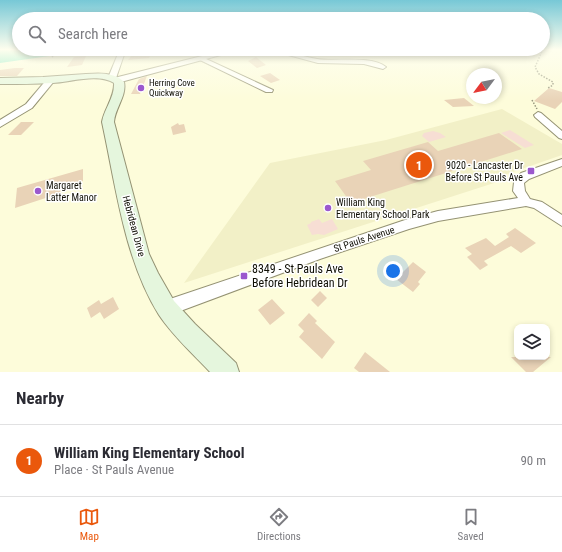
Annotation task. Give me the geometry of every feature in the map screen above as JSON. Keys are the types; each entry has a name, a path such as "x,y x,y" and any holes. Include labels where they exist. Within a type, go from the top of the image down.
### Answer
{"main road":[{"path":"0,81 51,80 90,77 115,79"},
{"name":"Hebridean Drive","path":"115,79 120,85 120,88 111,107 108,122 140,254 151,279 167,308 187,332 227,372"}],"street":[{"path":"118,66 115,79 170,66"},
{"path":"218,66 268,90"},
{"path":"0,124 29,106 51,80"},
{"path":"537,111 562,136"},
{"path":"526,202 519,191 519,182 525,176 562,162"},
{"name":"St Pauls Avenue","path":"167,308 318,254 414,222 438,216 526,202 538,205 562,221"}],"path":[{"path":"535,66 539,74 552,82 553,85 548,88"},
{"path":"532,100 537,111"}],"shaded area":[{"name":"William King Elementary School Park","path":"502,109 562,144 562,155 507,174 494,183 184,283 270,163 386,140"},
{"path":"510,130 534,145 525,148 501,133"},
{"path":"433,131 446,137 429,142 422,136 424,133"},
{"path":"319,219 322,223 332,219 338,229 324,235 312,235 307,225"}],"building":[{"path":"24,68 17,76 0,76 0,70"},
{"path":"270,73 280,80 271,83 260,76"},
{"path":"147,76 140,94 131,94 139,79"},
{"path":"549,88 562,92 562,102 555,109 534,101"},
{"path":"464,98 466,100 466,104 472,104 474,106 453,107 444,100"},
{"path":"21,122 34,122 21,135 8,135"},
{"path":"178,123 179,125 184,124 186,132 173,135 171,127"},
{"path":"499,133 522,149 351,203 335,181 371,170 363,161 428,142 438,151"},
{"name":"Margaret Latter Manor","path":"83,169 83,181 78,182 79,185 60,191 61,193 15,208 17,188"},
{"path":"515,228 536,243 521,253 511,246 484,261 488,265 480,270 467,257 472,254 465,248 486,238 495,246 509,237 506,234"},
{"path":"413,262 426,272 418,282 420,284 413,292 396,279"},
{"path":"320,291 327,298 318,307 311,300"},
{"path":"113,297 119,309 104,319 100,312 91,318 87,308 99,300 101,304"},
{"path":"272,299 285,313 270,325 258,310"},
{"path":"309,313 317,321 315,323 335,342 322,359 299,337 304,331 298,325"},
{"path":"365,352 390,372 359,372 354,368"},
{"path":"514,360 547,360 533,372 526,372"}],"place":[{"name":"Herring Cove Quickway","path":"141,88"},
{"name":"William King Elementary School","path":"419,165"},
{"name":"9020 - Lancaster Dr Before St Pauls Ave","path":"531,171"},
{"name":"Margaret Latter Manor","path":"38,191"},
{"name":"William King Elementary School Park","path":"328,208"},
{"name":"8349 - St Pauls Ave Before Hebridean Dr","path":"244,276"}]}
